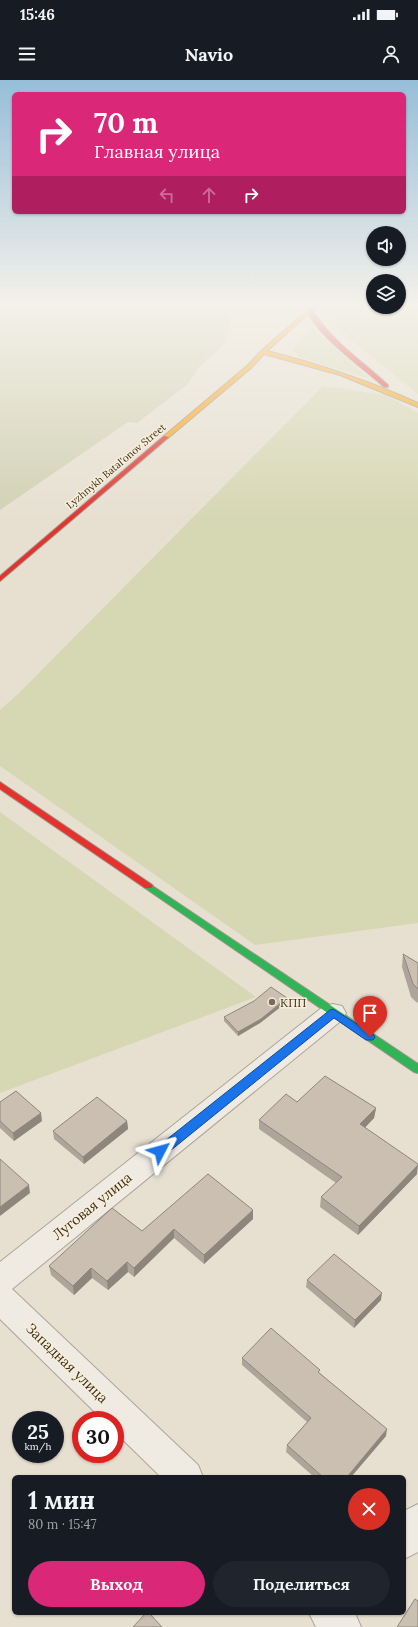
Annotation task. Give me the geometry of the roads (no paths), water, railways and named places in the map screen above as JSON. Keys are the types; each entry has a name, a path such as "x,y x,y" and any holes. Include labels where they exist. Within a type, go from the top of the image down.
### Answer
{"street":[{"name":"Lyzhnykh Batal'onov Street","path":"0,579 239,375"},
{"path":"343,375 391,391 418,405"},
{"path":"375,375 391,391"},
{"path":"0,785 418,1070"},
{"name":"Луговая улица","path":"0,1280 333,1013"},
{"name":"Западная улица","path":"0,1298 184,1475"},
{"path":"406,1538 418,1522"},
{"path":"330,1615 343,1627 352,1615"}],"place":[{"name":"КПП","path":"272,1002"}]}
